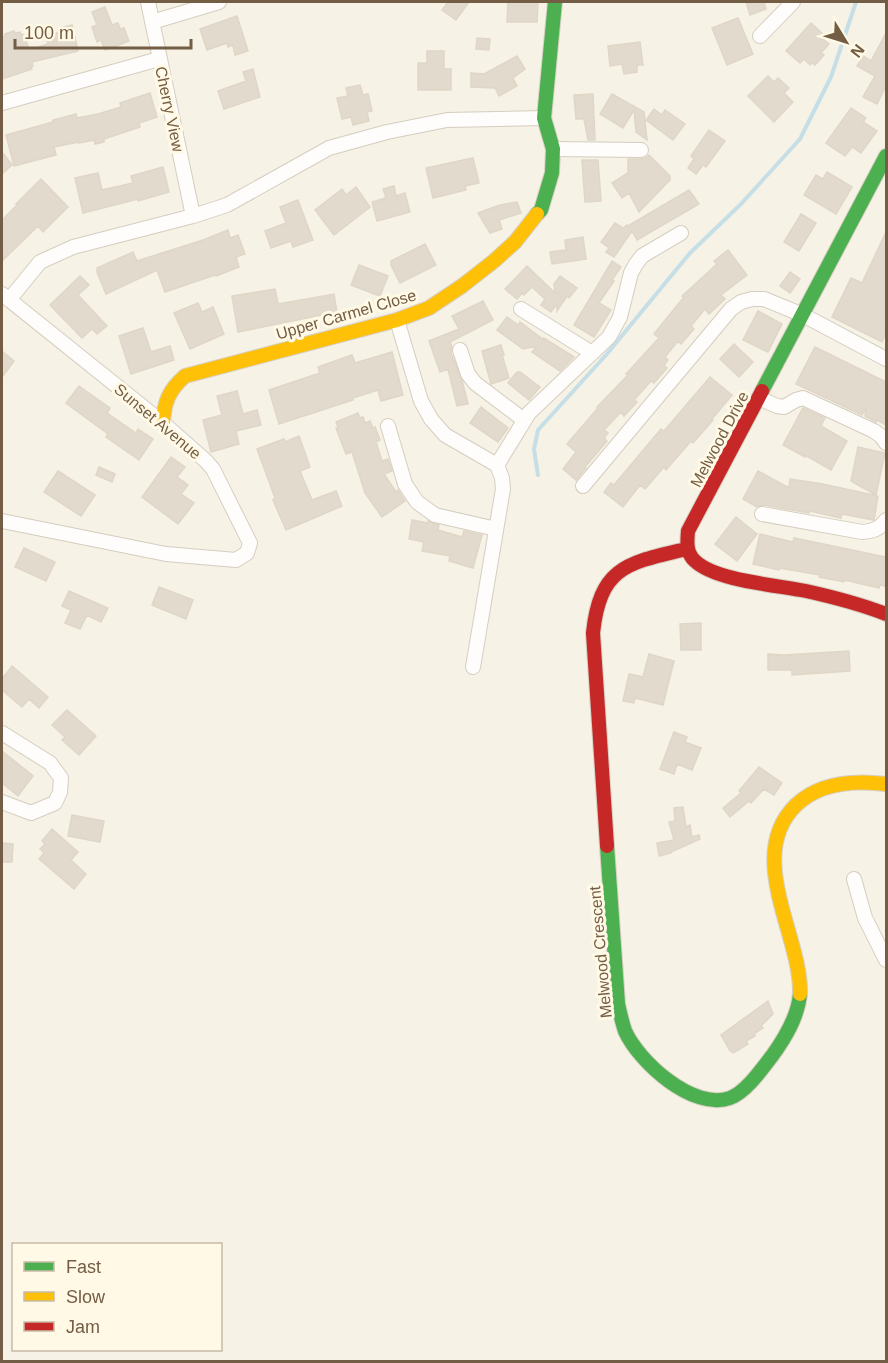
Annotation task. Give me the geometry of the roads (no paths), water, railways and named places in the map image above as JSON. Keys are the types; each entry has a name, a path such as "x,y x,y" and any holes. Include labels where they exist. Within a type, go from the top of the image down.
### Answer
{"street":[{"name":"Cherry View","path":"148,2 193,216"},
{"path":"152,22 219,2"},
{"name":"Upper Carmel Close","path":"163,423 163,407 169,392 185,375 397,320 429,308 494,261 515,242 541,210 552,173 553,149 544,118 555,2"},
{"path":"759,36 793,2"},
{"path":"2,103 159,59"},
{"path":"5,297 40,262 74,247 227,205 338,145 447,120 544,118"},
{"path":"553,149 641,150"},
{"name":"Melwood Drive","path":"686,549 688,531 886,156"},
{"path":"497,465 529,413 609,337 620,317 631,273 642,256 681,233"},
{"name":"Sunset Avenue","path":"2,521 166,554 236,560 247,553 250,543 213,470 206,461 163,423 5,297"},
{"path":"583,486 731,309 741,302 764,299 803,315 886,359"},
{"path":"521,309 592,353"},
{"path":"397,320 421,401 431,419 445,435 497,465 502,478 503,489 473,667"},
{"path":"460,350 468,374 475,383 524,420"},
{"path":"759,398 784,407 802,398 874,431 886,443"},
{"path":"388,426 405,484 417,502 435,515 496,529"},
{"path":"762,514 862,531 876,529 886,520"},
{"path":"686,549 696,563 712,571 731,577 837,598 886,614"},
{"name":"Melwood Crescent","path":"686,549 628,565 610,580 599,599 593,633 618,1004 625,1029 639,1051 655,1068 688,1094 721,1101 734,1097 754,1078 777,1049 794,1021 800,1000 800,978 781,912 774,859 776,840 783,819 799,801 818,789 842,783 869,781 886,784"},
{"path":"2,733 50,763 61,778 60,792 55,803 31,813 2,802"},
{"path":"854,879 865,918 886,960"}],"waterway":[{"path":"538,475 534,449 538,430 606,355 690,253 741,204 800,139 831,77 856,2"}]}
